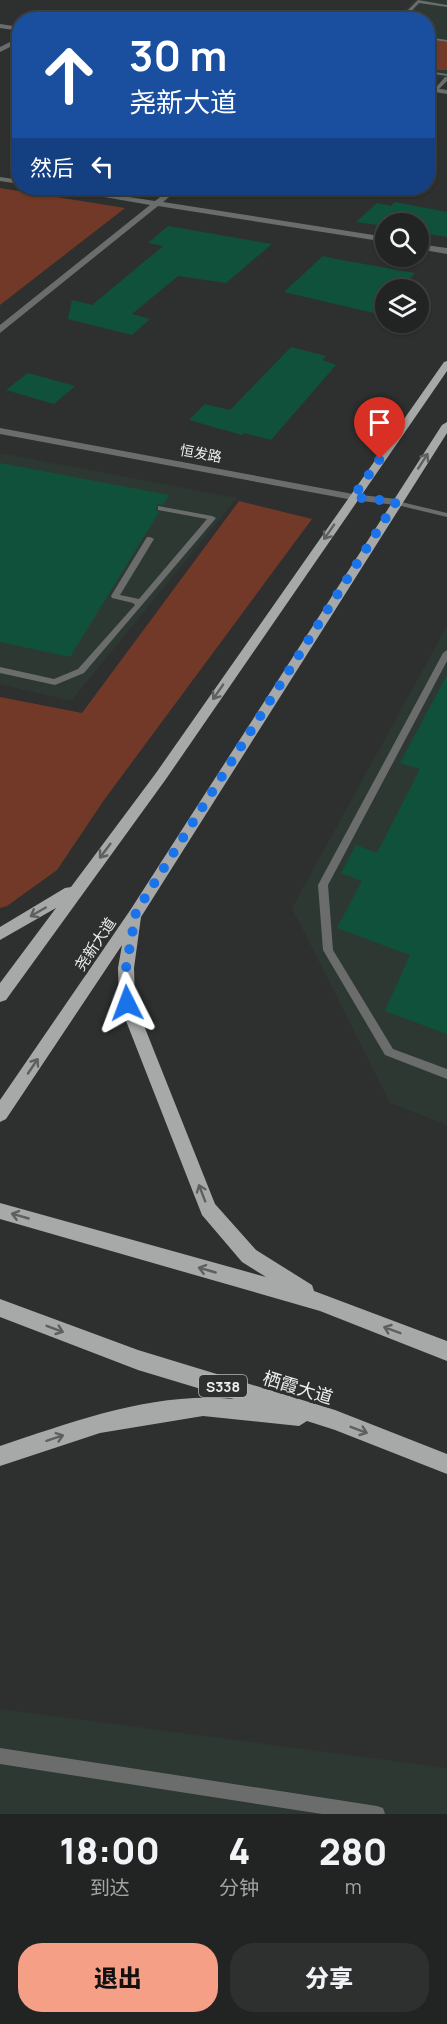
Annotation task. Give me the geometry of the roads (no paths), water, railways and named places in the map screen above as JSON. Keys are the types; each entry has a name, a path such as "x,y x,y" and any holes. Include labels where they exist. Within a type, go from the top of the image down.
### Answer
{"main road":[{"path":"0,995 75,889 160,776 447,364"},
{"name":"尧新大道","path":"0,1114 136,912 447,425"},
{"path":"0,934 75,889"},
{"path":"136,912 126,968 127,1003 208,1209 249,1257 320,1302"},
{"path":"0,1211 320,1302 447,1351"},
{"name":"栖霞大道","path":"0,1308 138,1360 335,1420 447,1464"},
{"path":"0,1456 100,1423 203,1406 335,1420"}],"street":[{"path":"104,195 375,238"},
{"path":"0,330 167,195"},
{"path":"429,248 447,250"},
{"name":"恒发路","path":"0,431 353,497 396,502"}],"lane":[{"path":"408,12 419,1 447,6"},
{"path":"435,86 447,76"},
{"path":"396,502 447,515"},
{"path":"0,670 55,682 81,671 213,518 161,508"},
{"path":"139,605 136,600 115,596 150,539"},
{"path":"447,653 323,885 327,950 389,1052 447,1074"},
{"path":"0,1756 377,1814"}]}
